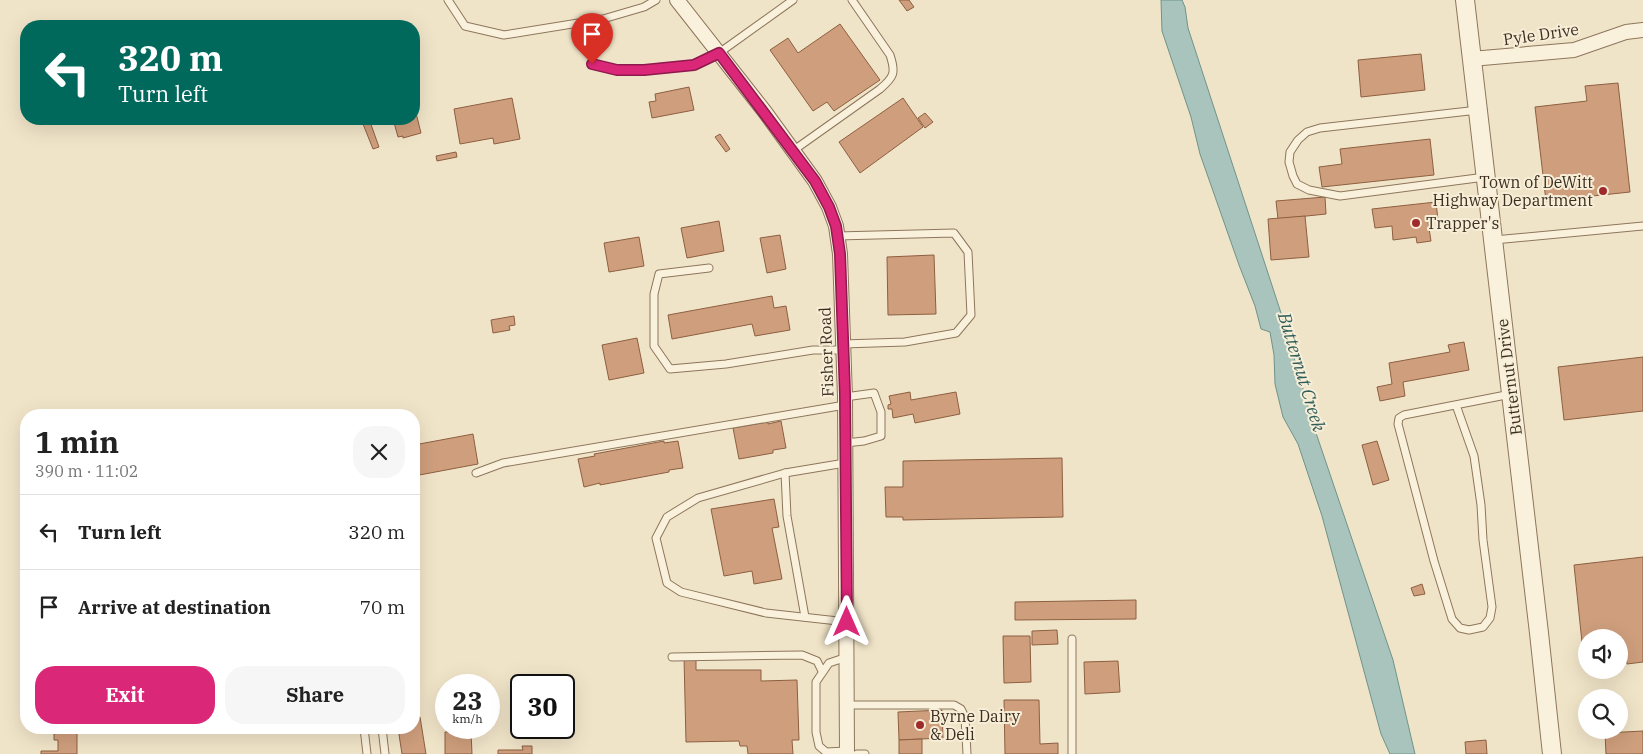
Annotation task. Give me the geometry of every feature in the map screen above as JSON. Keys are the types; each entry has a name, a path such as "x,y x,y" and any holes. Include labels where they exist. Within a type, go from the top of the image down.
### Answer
{"street":[{"name":"Fisher Road","path":"678,0 794,150 815,181 829,207 837,236 840,254 845,401 847,705 851,753"},
{"name":"Butternut Drive","path":"1465,0 1552,754"},
{"name":"Pyle Drive","path":"1471,59 1574,50 1626,32 1643,30"}],"lane":[{"path":"448,0 465,26 504,35 603,20 644,8 656,0"},
{"path":"592,64 617,70 644,70 694,65 719,53 793,0"},
{"path":"794,150 880,89 894,74 890,55 852,0"},
{"path":"1478,110 1320,128 1307,132 1298,140 1290,152 1289,162 1297,184 1309,190 1340,196 1486,177"},
{"path":"1493,240 1643,226"},
{"path":"709,268 659,274 654,294 654,346 670,369 726,364 813,350 905,342 956,333 971,315 968,252 954,233 837,236"},
{"path":"476,473 503,463 845,401 874,393 881,412 881,436 864,441 845,443"},
{"path":"1456,405 1474,456 1478,477 1492,607 1490,618 1483,627 1469,630 1460,628 1452,619 1434,561 1398,424 1399,418 1404,415 1511,394"},
{"path":"846,463 785,474 698,498 667,517 656,538 667,583 681,592 766,613 847,622"},
{"path":"785,474 786,516 805,617"},
{"path":"1072,639 1072,754"},
{"path":"672,657 802,655 817,661 822,671"},
{"path":"847,657 829,663 816,682 816,732 819,746 826,752 865,754"},
{"path":"847,705 954,706 961,709 965,717 967,754"},
{"path":"365,734 367,754"},
{"path":"383,734 385,754"}],"water":[{"path":"1161,0 1182,0 1185,7 1188,28 1281,313 1315,430 1393,660 1415,754 1390,754 1381,734 1322,516 1298,444 1283,417 1275,384 1274,355 1270,332 1261,329 1255,306 1200,154 1191,117 1162,31"}],"building":[{"path":"899,0 909,0 914,7 907,11"},
{"path":"840,24 880,80 834,111 827,102 813,111 770,50 788,38 798,53"},
{"path":"1421,54 1425,90 1361,97 1358,60"},
{"path":"1618,83 1630,192 1546,201 1535,107 1587,101 1585,86"},
{"path":"689,87 694,110 652,118 649,102 656,101 655,94"},
{"path":"512,98 520,139 494,144 493,138 460,144 454,109"},
{"path":"903,98 923,127 860,173 839,142"},
{"path":"925,113 933,122 925,128 918,118"},
{"path":"363,125 371,125 379,147 373,149"},
{"path":"395,125 419,125 421,133 403,138 403,136 398,137"},
{"path":"720,134 730,149 726,152 715,137"},
{"path":"1430,139 1434,175 1322,187 1319,167 1342,164 1340,149"},
{"path":"456,152 457,157 437,161 436,156"},
{"path":"1325,197 1326,214 1278,219 1276,201"},
{"path":"1436,202 1438,220 1428,222 1431,241 1417,243 1416,237 1393,240 1392,226 1375,228 1372,209"},
{"path":"1305,216 1309,257 1271,260 1268,219"},
{"path":"719,221 724,251 687,258 681,228"},
{"path":"780,235 786,269 767,273 760,238"},
{"path":"639,237 644,266 609,272 604,243"},
{"path":"934,255 936,314 888,315 887,257"},
{"path":"772,296 774,308 786,306 790,330 755,336 752,324 672,339 668,315"},
{"path":"514,316 515,325 509,326 510,330 493,333 491,320"},
{"path":"637,338 644,373 609,380 602,345"},
{"path":"1464,342 1469,370 1403,382 1405,396 1380,401 1377,387 1392,384 1389,363 1450,352 1448,345"},
{"path":"1643,357 1643,411 1564,420 1558,367"},
{"path":"910,392 911,400 956,392 960,414 915,423 913,414 893,418 892,409 888,409 888,405 891,404 889,396"},
{"path":"781,421 786,448 773,450 773,453 739,459 733,428"},
{"path":"473,434 478,464 420,475 420,444"},
{"path":"664,441 664,443 678,441 683,468 584,487 578,459 595,456 594,454"},
{"path":"1377,441 1389,480 1373,485 1362,445"},
{"path":"1062,458 1063,517 903,520 903,517 886,517 885,487 903,487 903,461"},
{"path":"774,499 779,527 772,528 782,579 754,584 752,571 724,576 711,509"},
{"path":"1643,557 1643,662 1628,664 1628,629 1581,629 1574,565"},
{"path":"1422,584 1425,594 1414,596 1411,588"},
{"path":"1136,600 1136,619 1015,620 1015,602"},
{"path":"1057,630 1058,644 1032,645 1032,631"},
{"path":"1003,636 1030,636 1031,682 1004,683"},
{"path":"684,657 696,657 696,670 761,670 761,681 797,680 799,740 792,740 793,754 748,754 747,746 740,746 739,741 686,742"},
{"path":"1118,661 1120,692 1085,694 1084,662"},
{"path":"1004,700 1039,700 1040,744 1058,743 1058,754 1005,754"},
{"name":"Byrne Dairy & Deli","path":"942,710 943,738 899,740 898,712"},
{"path":"420,717 426,754 402,754 399,734 420,734"},
{"path":"1643,731 1643,754 1606,754 1605,739 1628,739 1628,732"},
{"path":"54,734 77,734 77,754 41,754 41,751 58,751 58,740 54,740"},
{"path":"445,739 471,739 472,754 445,754"},
{"path":"922,739 922,754 899,754 899,740"},
{"path":"1486,740 1487,754 1466,754 1465,742"},
{"path":"522,746 532,746 532,754 498,754 498,750 523,750"}],"place":[{"name":"Town of DeWitt Highway Department","path":"1603,191"},
{"name":"Trapper's","path":"1416,223"},
{"name":"Byrne Dairy & Deli","path":"920,725"}],"route":[{"path":"592,64 617,70 644,70 694,65 719,53 794,150 815,181 829,207 836,226 840,254 845,394 847,622"}],"water label":[{"name":"Butternut Creek","path":"1302,372"}]}
